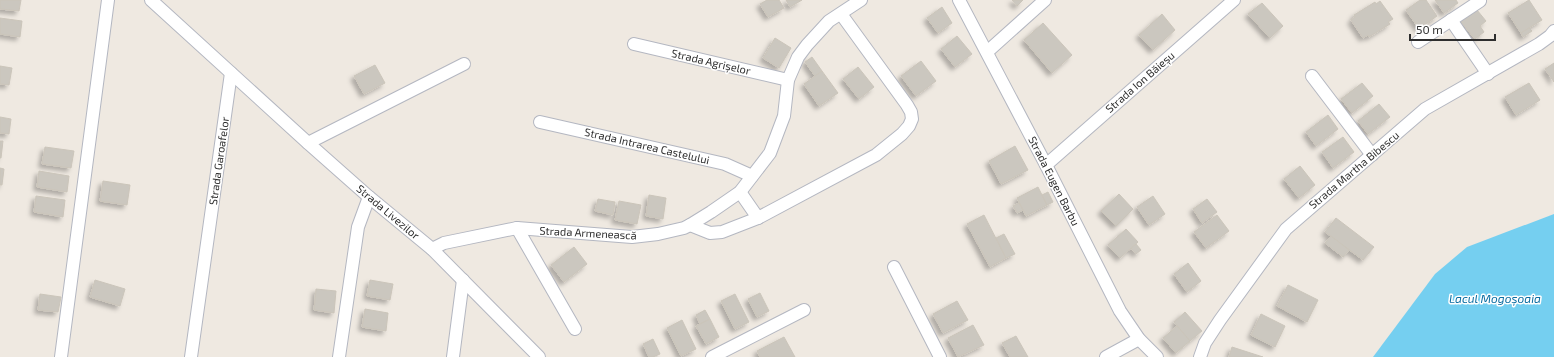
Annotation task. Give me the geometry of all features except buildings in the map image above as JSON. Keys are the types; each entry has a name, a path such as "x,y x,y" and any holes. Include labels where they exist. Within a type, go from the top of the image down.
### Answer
{"street":[{"path":"61,357 108,0"},
{"path":"151,0 231,73"},
{"name":"Strada Armenească","path":"432,249 444,243 517,228 632,237 658,234 684,228 740,192 770,153 784,116 788,80 798,57 807,45 830,21 861,0"},
{"name":"Strada Eugen Barbu","path":"959,0 1046,165 1120,311 1140,340 1157,357"},
{"path":"987,52 1045,0"},
{"name":"Strada Ion Băieșu","path":"1046,165 1234,0"},
{"path":"1418,42 1480,1"},
{"path":"690,224 710,233 722,232 758,218 876,154 902,134 909,126 912,119 911,112 907,105 840,14"},
{"path":"1451,20 1488,74"},
{"name":"Strada Martha Bibescu","path":"1200,357 1205,343 1220,320 1286,229 1425,109 1539,44 1554,31"},
{"name":"Strada Agrișelor","path":"634,44 788,80"},
{"path":"308,144 464,64"},
{"name":"Strada Livezilor","path":"231,73 308,144 432,249 539,357"},
{"name":"Strada Garoafelor","path":"190,357 231,73"},
{"path":"1312,76 1372,155"},
{"name":"Strada Intrarea Castelului","path":"540,122 726,164 752,176"},
{"path":"740,192 758,218"},
{"path":"339,357 358,227 369,197"},
{"path":"517,228 575,329"},
{"path":"894,267 940,357"},
{"path":"453,357 463,280"},
{"path":"712,357 804,310"},
{"path":"1106,357 1140,340"}],"water":[{"name":"Lacul Mogoșoaia","path":"1554,214 1554,357 1373,357 1435,274 1467,247"}]}
